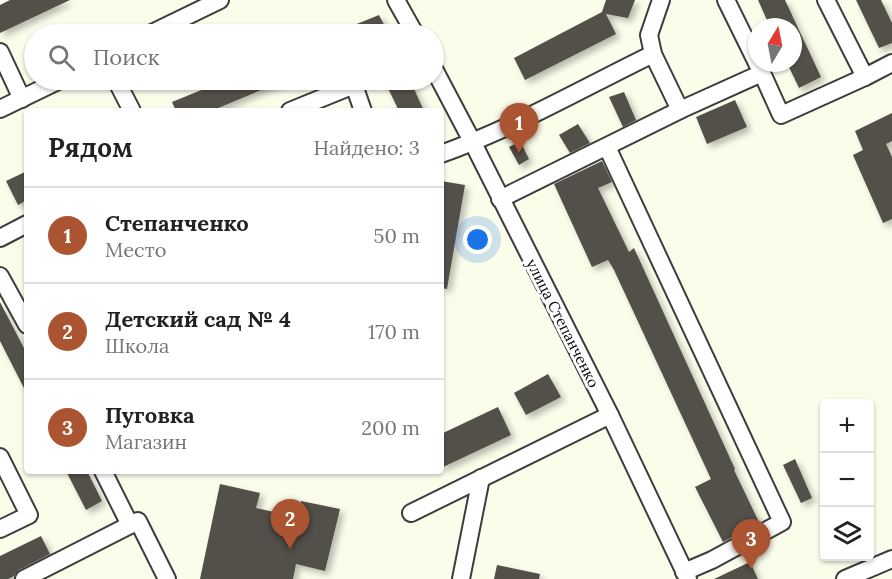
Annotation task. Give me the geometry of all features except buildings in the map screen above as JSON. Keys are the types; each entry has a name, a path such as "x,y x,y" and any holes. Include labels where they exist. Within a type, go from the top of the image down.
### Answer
{"street":[{"path":"171,24 220,0"},
{"path":"396,0 409,24"},
{"path":"662,0 650,35 653,54 680,110"},
{"path":"726,0 748,44"},
{"path":"826,0 865,77"},
{"path":"0,52 22,99"},
{"path":"444,153 473,143 653,54"},
{"path":"762,72 782,115 892,63"},
{"path":"500,199 680,110 748,72"},
{"name":"улица Степанченко","path":"444,88 610,415 686,575"},
{"path":"0,110 40,90"},
{"path":"121,90 130,108"},
{"path":"297,108 342,90"},
{"path":"356,90 362,108"},
{"path":"607,147 782,522 686,575"},
{"path":"0,237 24,225"},
{"path":"0,276 24,320"},
{"path":"411,513 610,415"},
{"path":"0,457 29,514 0,529"},
{"path":"104,474 130,525"},
{"path":"461,579 481,478"},
{"path":"24,579 138,521 167,579"},
{"path":"845,579 892,559"}],"place":[{"name":"Степанченко","path":"519,153"},
{"name":"Детский сад № 4","path":"290,549"},
{"name":"Пуговка","path":"751,569"}]}
